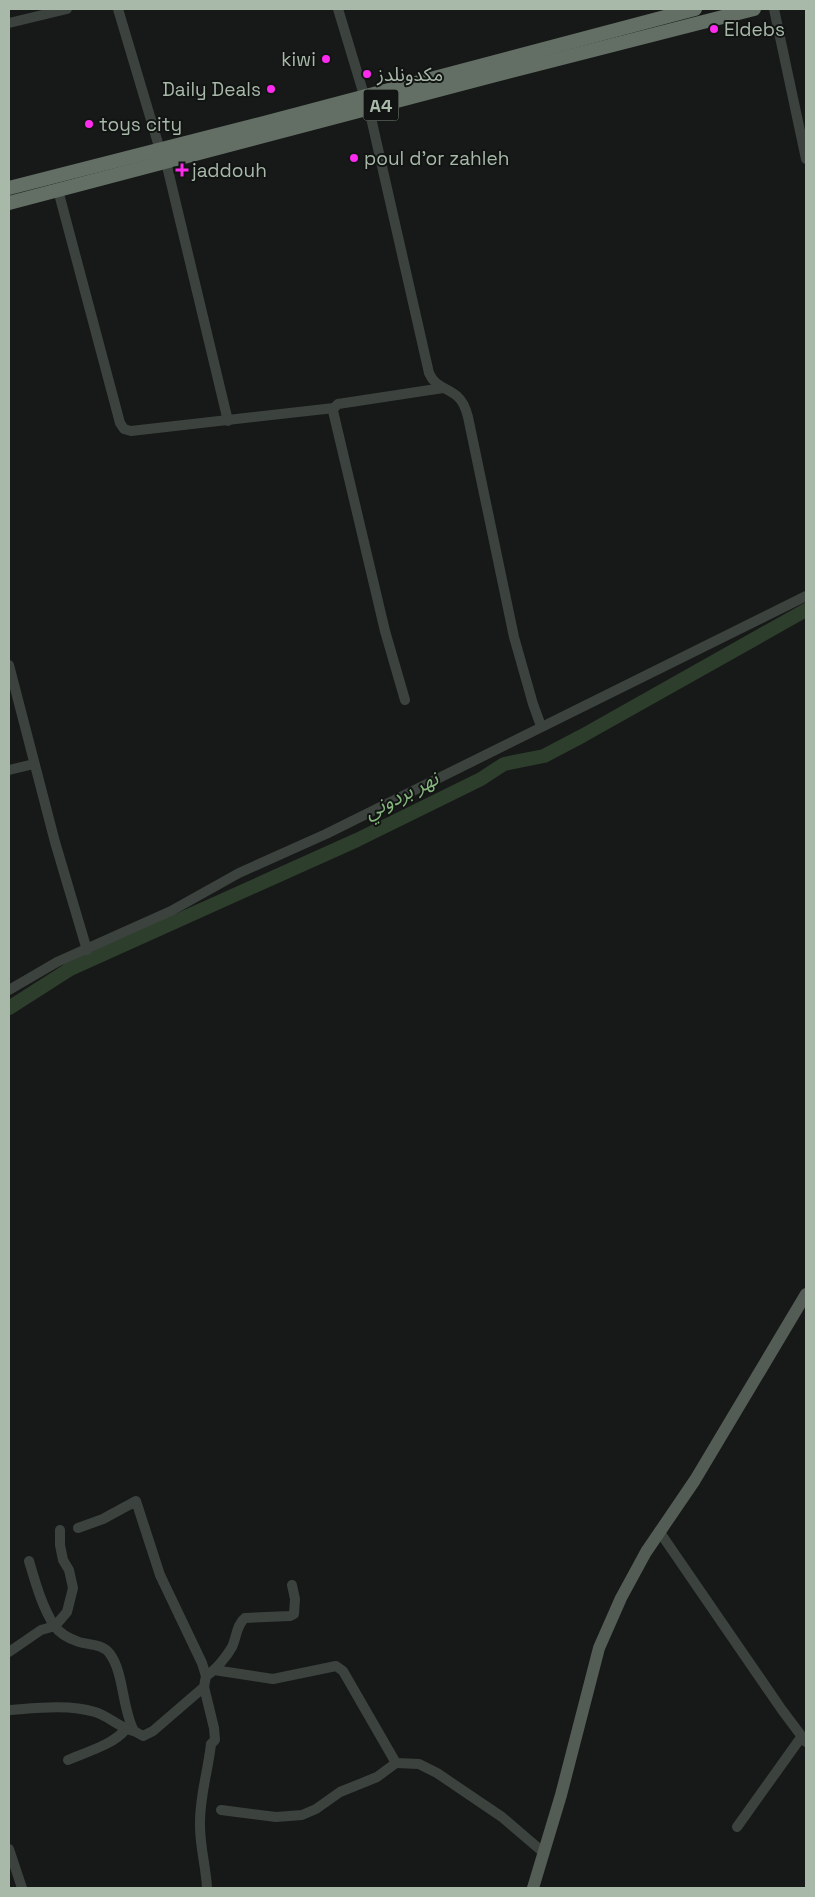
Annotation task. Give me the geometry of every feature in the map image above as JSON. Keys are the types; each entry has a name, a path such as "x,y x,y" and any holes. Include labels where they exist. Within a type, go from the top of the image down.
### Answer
{"highway":[{"name":"A4","path":"632,32 695,9"},
{"name":"A4","path":"9,188 163,156 632,32 754,9"},
{"name":"A4","path":"9,203 58,190 163,156"}],"main road":[{"path":"533,1888 599,1648 621,1598 659,1531 717,1445 806,1294"}],"street":[{"path":"9,23 67,9"},
{"path":"118,9 163,156 228,421"},
{"path":"338,9 367,102 429,373 434,382 461,400 468,417 514,637 541,726"},
{"path":"774,9 806,159"},
{"path":"58,190 124,429 131,431 334,408 336,405 344,403 443,388"},
{"path":"334,408 334,416 385,631 405,700"},
{"path":"9,990 57,962 171,911 239,873 326,834 806,596"},
{"path":"9,665 34,764 87,950"},
{"path":"9,770 34,764"},
{"path":"78,1528 103,1519 136,1501 164,1584 208,1678 215,1736 211,1744 200,1815 200,1835 205,1863 206,1888"},
{"path":"9,1652 41,1630 54,1626 66,1612 73,1588 69,1570 62,1553 60,1530"},
{"path":"659,1531 804,1739 737,1828"},
{"path":"29,1561 40,1594 54,1626 71,1639 100,1646 110,1653 116,1668 130,1730"},
{"path":"9,1710 50,1707 87,1711 102,1715 143,1736 154,1732 208,1678 232,1647 240,1622 245,1618 290,1616 294,1614 295,1599 292,1585"},
{"path":"208,1678 273,1679 336,1666 343,1671 396,1763"},
{"path":"68,1760 95,1749 130,1730"},
{"path":"221,1810 276,1817 302,1815 316,1809 340,1792 376,1778 396,1763 419,1764 437,1773 502,1817 544,1853"},
{"path":"9,1850 22,1888"}],"waterway":[{"name":"نهر بردوني","path":"9,1008 70,969 357,840 481,779 504,764 544,756 806,610"}],"place":[{"name":"Eldebs","path":"714,29"},
{"name":"kiwi","path":"326,59"},
{"name":"مكدونلدز","path":"367,74"},
{"name":"Daily Deals","path":"271,89"},
{"name":"toys city","path":"89,124"},
{"name":"poul d'or zahleh","path":"354,158"},
{"name":"jaddouh","path":"182,170"}]}
